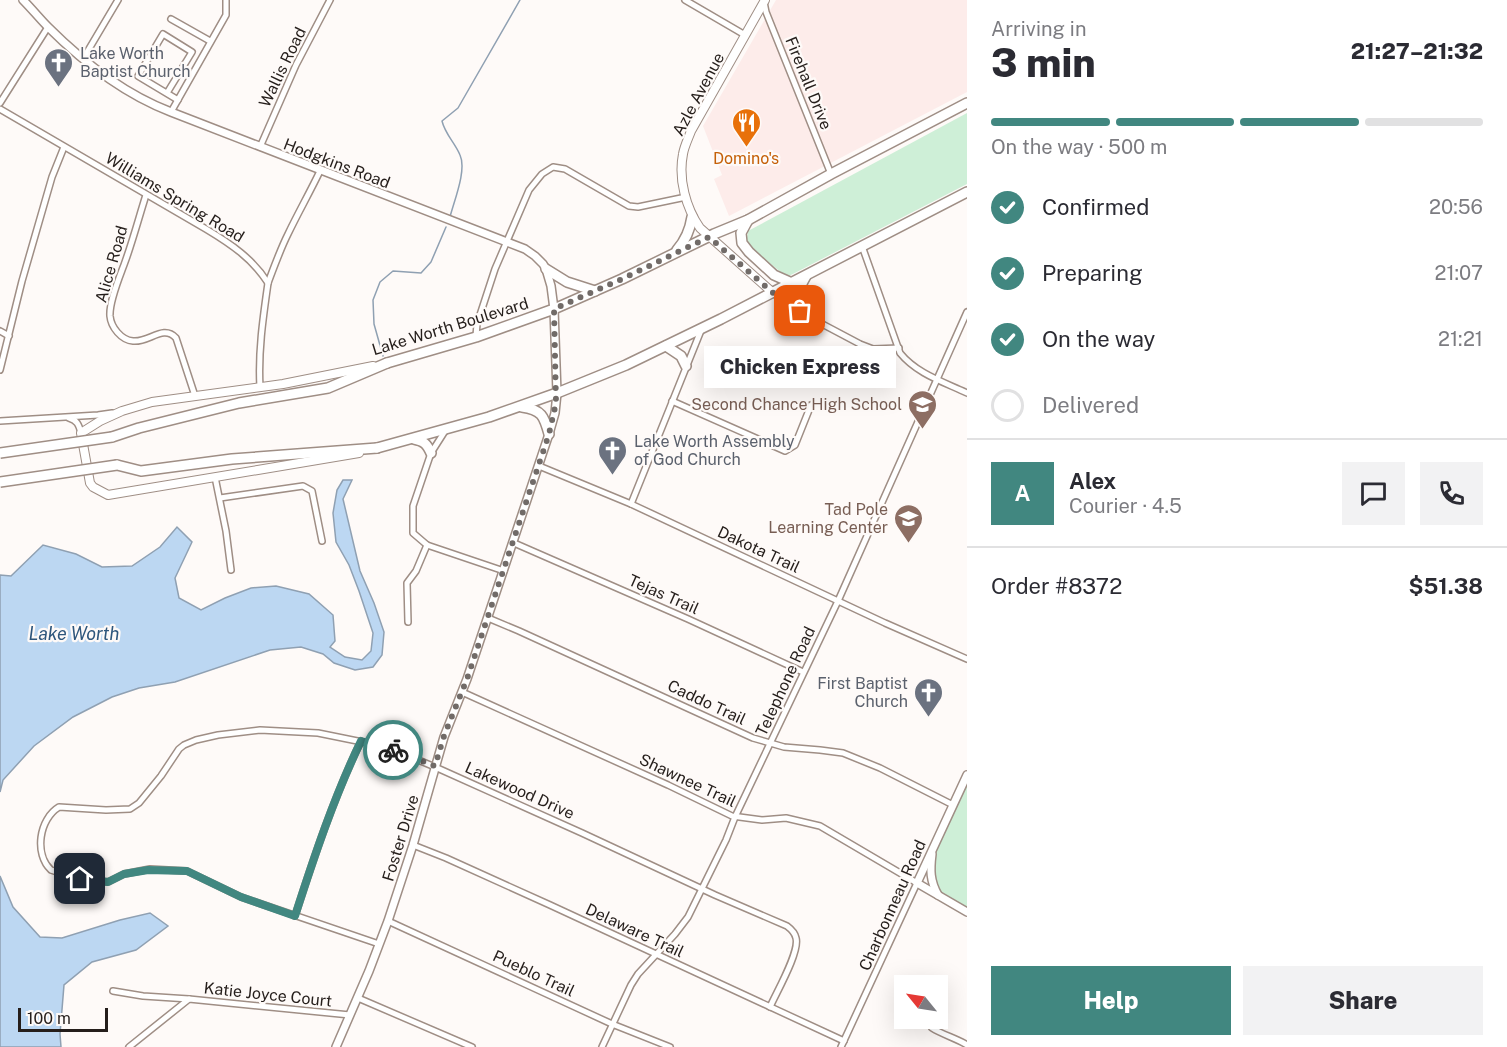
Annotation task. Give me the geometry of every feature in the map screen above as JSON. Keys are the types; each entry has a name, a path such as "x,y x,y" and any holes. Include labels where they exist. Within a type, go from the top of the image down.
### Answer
{"highway":[{"name":"Lake Worth Boulevard","path":"387,363 476,337 554,309 595,291 748,220 967,103"},
{"path":"0,482 117,465 141,471 232,459 377,448 445,430 557,393 626,365 807,276 967,192"},
{"path":"673,255 687,236 692,217"},
{"path":"748,220 741,233 742,243 774,275 792,283"},
{"path":"546,269 567,282 595,291"},
{"path":"807,276 800,286 798,301 808,317"},
{"path":"666,346 681,356 686,366"},
{"path":"0,453 111,437 239,403 328,388 387,363"},
{"path":"519,406 531,408 542,415 549,434"},
{"path":"414,439 427,444 431,453"}],"main road":[{"name":"Azle Avenue","path":"765,0 691,131 683,154 681,175 692,217 700,228 772,292"},
{"name":"Lake Worth Boulevard","path":"81,433 122,411 152,402 260,387 387,363"},
{"path":"81,433 90,483 108,495 322,460 377,448"}],"street":[{"name":"Hodgkins Road","path":"23,0 83,59 125,90 171,112 525,249 535,256 546,269"},
{"path":"83,59 118,0"},
{"path":"171,112 226,15 226,0"},
{"name":"Wallis Road","path":"260,147 296,65 330,0"},
{"path":"685,0 745,35"},
{"name":"Firehall Drive","path":"765,0 766,12 831,174"},
{"path":"171,19 210,41"},
{"path":"0,103 48,27"},
{"path":"167,93 192,52 164,34 138,76 178,100"},
{"name":"Williams Spring Road","path":"0,109 234,246 256,266 268,283"},
{"path":"0,370 22,281 52,177 64,147"},
{"path":"476,337 477,324 495,269 529,190 542,174 553,166 565,169 629,206 639,207 686,197"},
{"path":"260,387 258,361 268,283 289,231 320,171"},
{"name":"Alice Road","path":"146,195 116,288 110,310 111,322 120,336 134,341 148,339 161,332 173,335 176,338 195,396"},
{"path":"862,246 900,353 906,361 921,371 967,393"},
{"path":"546,269 554,309 557,393"},
{"path":"772,292 808,317 868,347 899,348"},
{"name":"Telephone Road","path":"602,1047 638,974 688,917 838,600 967,312"},
{"path":"631,504 702,328"},
{"path":"0,331 9,336"},
{"name":"Foster Drive","path":"336,1047 388,921 413,845 444,736 462,692 539,466 555,412 557,393"},
{"path":"672,401 785,452 795,445 812,405"},
{"path":"0,414 0,421 98,415 122,411"},
{"path":"64,417 76,421 81,433"},
{"path":"445,430 431,453 412,512 414,532 427,545 504,570"},
{"name":"Dakota Trail","path":"539,466 631,504 967,659"},
{"path":"215,477 231,570"},
{"path":"220,498 303,486 312,492 322,541"},
{"name":"Tejas Trail","path":"514,543 803,672"},
{"path":"408,622 407,583 416,571 427,545"},
{"name":"Caddo Trail","path":"488,618 519,630 753,738 784,747 843,753 880,768 953,806"},
{"name":"Shawnee Trail","path":"462,692 735,817 762,820 786,818 820,826 967,912"},
{"name":"Lakewood Drive","path":"295,916 241,897 187,871 150,869 124,874 108,882 95,882 51,870 42,852 41,835 48,817 54,810 61,807 130,809 139,803 179,749 196,740 260,730 318,733 387,747 435,766 701,889 787,926 796,938 796,943 792,959 770,1007"},
{"path":"361,741 347,770 295,916 379,944"},
{"name":"Charbonneau Road","path":"841,1047 967,775"},
{"name":"Delaware Trail","path":"413,845 446,858 844,1041"},
{"path":"932,848 930,870 938,895"},
{"name":"Pueblo Trail","path":"388,921 612,1024 670,1047"},
{"path":"113,991 143,996 189,999"},
{"path":"358,998 471,1047"},
{"name":"Katie Joyce Court","path":"129,1047 189,999 350,1016"},
{"path":"934,1029 967,1045"}],"shaded area":[{"path":"776,0 967,0 967,92 729,216 714,179 722,175 703,126"}],"green space":[{"path":"967,113 967,184 787,277 746,244 748,231"},
{"path":"967,775 967,912 938,895 931,860"}],"water":[{"name":"Lake Worth","path":"343,480 352,480 343,499 360,571 384,632 382,655 373,667 355,670 334,663 323,654 301,647 270,650 175,682 139,688 112,697 73,717 34,746 3,780 0,792 0,575 11,576 43,545 76,554 102,567 132,566 160,547 177,527 192,542 175,578 179,598 201,610 251,588 276,586 309,594 333,615 335,641 330,647 345,657 362,660 371,651 373,633 349,565 336,542 333,513 337,490"},
{"path":"0,876 13,907 40,937 62,938 150,913 168,926 136,950 92,962 64,985 61,1047 0,1047"}],"waterway":[{"path":"450,217 461,177 462,161 442,121 458,108 520,0"},
{"path":"383,356 374,324 373,300 380,282 393,271 421,273 431,262 446,227"}],"way so far":[{"path":"393,750 435,766 444,736 467,679 514,543 555,412 557,393 554,309 709,237 772,292 800,311"}],"place":[{"name":"Lake Worth Baptist Church","path":"59,88"},
{"name":"Domino's","path":"746,148"},
{"name":"Chicken Express","path":"800,311"},
{"name":"Second Chance High School","path":"923,430"},
{"name":"Lake Worth Assembly of God Church","path":"613,476"},
{"name":"Tad Pole Learning Center","path":"909,544"},
{"name":"First Baptist Church","path":"929,718"}],"route":[{"path":"80,879 108,882 124,874 148,870 187,871 241,897 295,916 333,806 361,741 393,750"}]}
